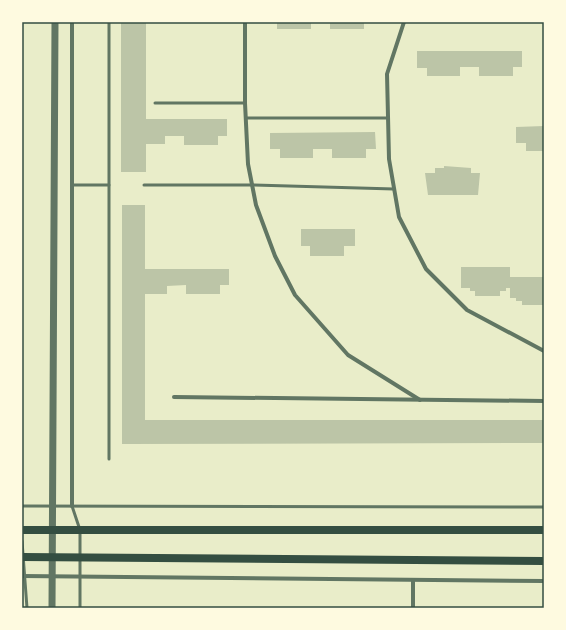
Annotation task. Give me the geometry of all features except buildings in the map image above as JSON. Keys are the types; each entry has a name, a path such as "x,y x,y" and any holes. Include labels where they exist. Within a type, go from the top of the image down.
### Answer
{"main road":[{"path":"22,530 544,530"},
{"path":"23,557 544,561"}],"street":[{"path":"52,608 54,22"},
{"path":"72,22 72,506"},
{"path":"246,22 246,118 248,164 256,205 275,256 295,296 348,355 420,400"},
{"path":"404,22 388,74 389,159 399,217 426,269 467,310 544,351"},
{"path":"174,397 544,401"},
{"path":"23,576 544,581"},
{"path":"413,580 413,608"}],"lane":[{"path":"109,22 109,459"},
{"path":"155,102 246,103"},
{"path":"246,118 388,118"},
{"path":"72,185 109,185"},
{"path":"144,185 252,185 394,189"},
{"path":"22,506 544,507"},
{"path":"72,506 80,530 80,608"},
{"path":"22,541 23,576 27,608"}]}
